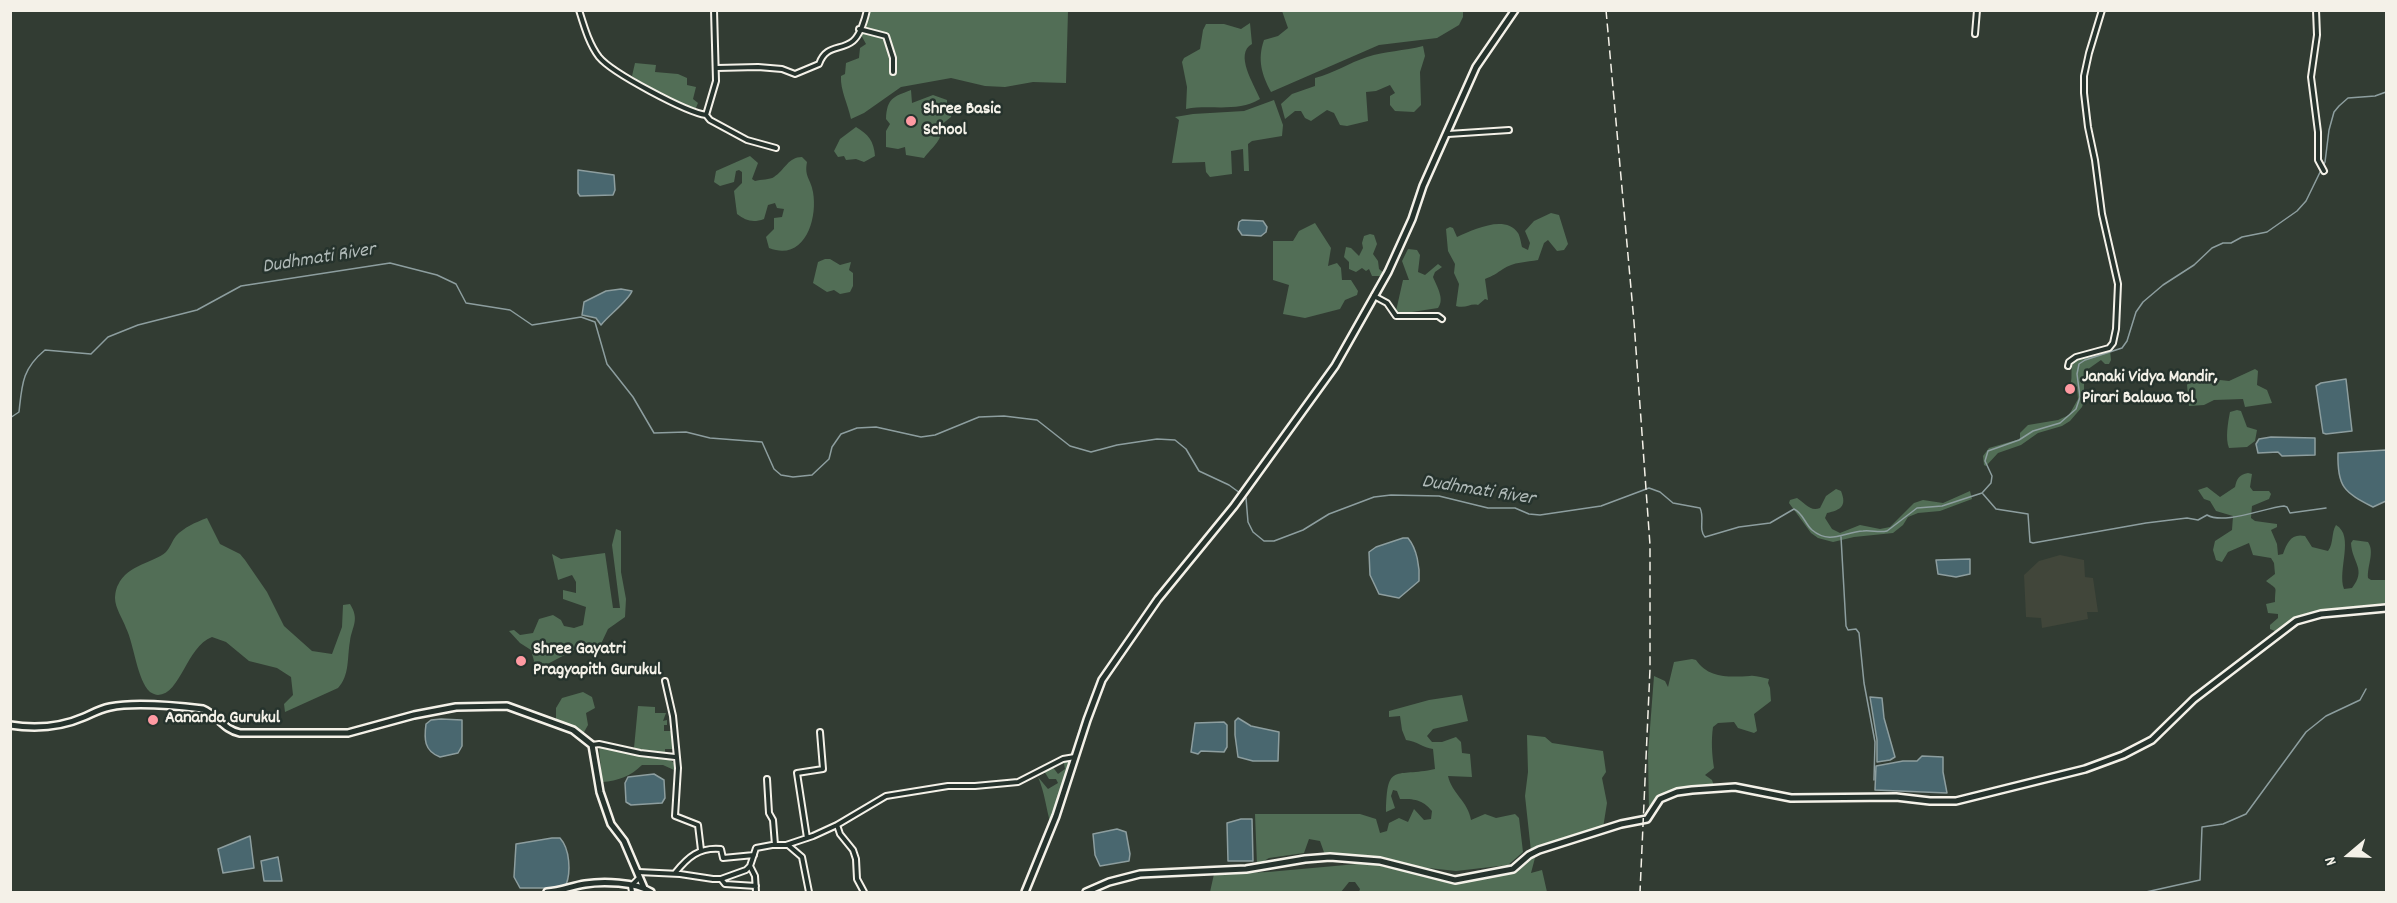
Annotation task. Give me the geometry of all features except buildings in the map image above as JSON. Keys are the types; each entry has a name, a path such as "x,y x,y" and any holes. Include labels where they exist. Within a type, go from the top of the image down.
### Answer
{"street":[{"path":"579,10 593,48 606,63 650,92 706,115 710,120 747,140 776,148"},
{"path":"706,115 715,88 714,10"},
{"path":"716,68 747,66 782,69 795,74 803,72 819,64 830,49 852,41 860,29 867,10"},
{"path":"1025,892 1056,816 1102,680 1171,582 1234,506 1335,366 1388,272 1412,219 1423,186 1476,68 1515,10"},
{"path":"1975,34 1977,10"},
{"path":"2068,366 2069,362 2076,357 2109,348 2113,343 2116,329 2118,284 2102,214 2084,93 2084,76 2102,10"},
{"path":"2316,10 2317,35 2311,77 2318,132 2318,160 2323,169"},
{"path":"860,29 886,36 893,58 893,72"},
{"path":"1448,134 1509,130"},
{"path":"1374,296 1388,303 1396,316 1438,316 1442,319"},
{"path":"1086,892 1109,882 1140,874 1246,869 1322,858 1380,861 1440,878 1464,879 1513,869 1528,855 1539,850 1621,824 1647,819 1660,799 1692,790 1735,787 1803,798 1904,797 1930,801 1966,799 2097,765 2141,747 2157,735 2194,699 2296,621 2321,614 2386,608"},
{"path":"665,681 673,716 675,757 678,768 675,816 698,825 701,850"},
{"path":"10,725 33,728 46,726 69,722 103,708 129,705 203,710 230,730 240,733 348,733 414,715 456,707 507,706 573,730 592,745 600,792 611,824 624,841 644,888"},
{"path":"807,837 797,773 823,769 820,732"},
{"path":"592,745 599,744 675,757"},
{"path":"639,875 675,874 721,879 741,873 750,866 756,848 787,844 837,825 886,796 948,786 1018,782 1063,759 1075,757"},
{"path":"767,779 769,813 773,820 775,845"},
{"path":"837,825 840,834 853,850 857,879 864,892"},
{"path":"787,844 802,857 809,892"},
{"path":"675,874 688,857 701,850 721,849 723,858 754,855"},
{"path":"750,866 755,876 756,892"},
{"path":"632,892 631,886 639,875"},
{"path":"721,879 725,884 756,886"},
{"path":"547,892 568,890 591,883 631,886 644,888 651,892"}],"shaded area":[{"path":"2060,555 2084,560 2085,577 2093,578 2098,612 2087,612 2088,619 2042,628 2041,618 2026,617 2024,575 2039,561"}],"green space":[{"path":"1463,10 1463,17 1459,25 1437,38 1379,45 1271,92 1263,73 1261,54 1264,40 1278,36 1288,28 1282,11"},
{"path":"870,11 1068,11 1066,83 1033,82 1005,87 985,86 951,78 901,87 864,113 851,119 841,76 845,74 846,63 859,58 860,48 866,44 860,33"},
{"path":"1250,23 1252,44 1247,49 1245,62 1260,99 1242,106 1186,109 1187,87 1182,62 1184,58 1200,49 1206,24 1224,24 1241,29"},
{"path":"1423,46 1425,56 1420,72 1421,105 1414,112 1395,111 1390,105 1390,96 1395,93 1390,85 1376,91 1366,92 1368,121 1347,126 1340,125 1334,113 1327,110 1311,121 1305,118 1301,111 1295,111 1285,119 1281,104 1292,94 1315,86 1315,78 1367,57"},
{"path":"635,63 656,65 655,72 678,74 687,78 687,85 696,87 693,99 698,103 695,110 654,91 632,76"},
{"path":"911,90 912,103 933,95 947,100 947,107 952,110 951,117 941,125 941,135 937,143 924,158 906,155 905,147 898,149 886,147 886,131 890,124 886,119 890,102 895,97"},
{"path":"1274,100 1283,125 1282,136 1252,141 1248,144 1249,171 1244,171 1243,149 1231,151 1232,174 1210,177 1206,172 1205,162 1172,163 1179,120 1175,117 1244,111"},
{"path":"856,127 870,138 873,146 875,156 864,162 856,159 846,160 844,156 838,157 834,151 840,139"},
{"path":"750,156 758,163 752,179 755,181 774,177 793,159 802,157 807,162 807,175 814,203 811,226 800,244 791,249 781,251 769,248 766,237 774,229 774,218 782,217 784,209 777,208 775,203 768,205 764,219 750,221 737,214 734,191 742,183 742,172 736,171 734,182 720,186 714,182 716,171"},
{"path":"1551,213 1559,215 1568,244 1564,250 1557,251 1548,240 1544,243 1538,260 1511,265 1485,279 1488,300 1485,299 1478,305 1456,306 1459,284 1454,273 1455,264 1448,251 1446,229 1453,228 1457,237 1489,225 1505,225 1512,227 1518,233 1522,247 1528,250 1530,243 1525,231 1534,221"},
{"path":"1315,223 1331,248 1328,266 1337,263 1341,268 1342,280 1351,280 1358,291 1357,295 1345,300 1340,309 1305,318 1283,314 1289,285 1273,280 1273,241 1293,241 1299,231"},
{"path":"1374,235 1377,244 1373,254 1378,261 1379,269 1384,273 1381,276 1372,276 1369,269 1366,271 1362,268 1356,272 1349,269 1349,262 1344,257 1346,247 1351,248 1359,256 1363,248 1364,236"},
{"path":"1408,249 1417,250 1420,255 1418,272 1425,275 1438,264 1442,267 1435,272 1433,277 1441,297 1438,308 1399,314 1396,311 1403,280 1409,280 1402,261"},
{"path":"830,259 840,265 851,262 849,270 853,273 853,286 850,292 840,294 834,290 827,292 813,283 818,262"},
{"path":"2110,350 2109,364 2101,360 2084,372 2084,401 2082,407 2070,421 2062,426 2038,433 2021,445 1998,453 1986,466 1984,465 1983,456 1989,448 2020,439 2020,433 2028,425 2058,420 2069,415 2078,399 2077,387 2071,382 2074,362 2088,354"},
{"path":"2255,369 2258,371 2257,385 2267,390 2272,403 2245,407 2243,399 2214,400 2204,405 2189,406 2187,385 2189,382 2211,379 2229,381"},
{"path":"2241,411 2247,427 2257,430 2255,441 2247,447 2229,448 2227,435 2230,412"},
{"path":"2252,474 2250,487 2253,491 2269,491 2271,494 2269,499 2252,506 2251,518 2255,521 2277,524 2277,527 2271,530 2277,544 2278,555 2283,554 2293,537 2300,535 2305,536 2312,547 2328,551 2336,525 2342,530 2345,545 2342,573 2344,589 2352,588 2359,571 2351,543 2353,540 2368,542 2371,555 2368,578 2386,580 2386,607 2317,611 2301,616 2275,631 2270,629 2270,625 2278,618 2278,614 2268,613 2266,604 2275,602 2275,589 2266,581 2275,574 2274,563 2271,558 2253,555 2249,543 2228,552 2222,562 2216,560 2213,550 2215,541 2232,530 2233,516 2216,511 2210,501 2204,499 2198,490 2207,487 2220,497 2235,487 2240,476"},
{"path":"1836,489 1841,491 1843,504 1839,509 1827,513 1825,518 1832,529 1840,533 1860,525 1880,529 1890,527 1914,503 1923,500 1943,503 1970,491 1972,499 1940,511 1918,513 1908,517 1903,525 1893,533 1854,537 1833,542 1818,538 1811,533 1789,503 1790,500 1797,498 1810,508 1820,508 1826,496"},
{"path":"207,518 220,544 240,554 245,560 267,592 284,626 312,651 332,654 342,627 343,605 350,604 354,614 354,623 345,677 338,688 285,712 284,704 293,695 291,677 277,668 249,661 226,642 212,637 196,650 178,679 166,693 156,695 150,692 142,679 129,635 116,606 117,588 122,578 134,568 166,552 182,530"},
{"path":"616,529 621,531 621,572 626,599 625,617 608,629 600,646 576,649 538,669 532,666 534,661 531,650 520,643 509,631 514,630 520,635 533,633 539,619 553,615 561,620 564,626 574,628 583,625 586,607 563,599 563,590 576,593 576,582 572,575 558,580 552,554 561,559 605,553 613,608 620,608 612,545"},
{"path":"1692,659 1707,671 1720,676 1754,676 1769,679 1771,701 1754,714 1757,731 1754,733 1738,728 1734,722 1718,723 1713,727 1714,768 1705,775 1712,780 1714,786 1677,790 1662,797 1649,811 1648,754 1654,676 1665,681 1668,687 1674,662"},
{"path":"583,692 592,697 595,708 586,713 588,725 583,734 556,722 556,708 562,698"},
{"path":"1462,695 1468,721 1433,729 1427,736 1432,742 1442,742 1456,737 1461,742 1462,753 1470,754 1472,777 1448,776 1453,788 1467,808 1471,820 1485,814 1496,818 1515,814 1519,818 1523,852 1508,865 1456,871 1419,867 1375,857 1325,855 1320,841 1309,839 1304,853 1269,858 1257,865 1255,814 1360,814 1376,819 1380,833 1387,831 1389,823 1399,818 1408,822 1414,809 1424,820 1431,819 1432,811 1425,804 1400,799 1397,791 1393,790 1391,796 1395,808 1386,812 1388,785 1391,778 1402,773 1435,769 1433,749 1406,740 1400,716 1389,717 1389,711 1429,700"},
{"path":"638,706 655,707 655,713 666,713 663,721 667,720 667,725 664,725 664,731 672,731 673,749 665,749 665,755 634,748"},
{"path":"1527,735 1545,737 1552,743 1603,751 1606,772 1602,778 1607,803 1603,828 1531,851 1525,796 1528,772"},
{"path":"599,746 669,759 674,763 674,770 663,765 642,765 624,777 602,782"},
{"path":"1069,756 1073,760 1051,825 1038,777 1048,789 1058,783 1056,779 1049,779 1044,771 1052,766 1058,774 1065,769 1063,758"},
{"path":"1536,854 1531,873 1542,870 1547,892 1359,892 1360,889 1355,882 1349,882 1341,892 1210,892 1214,874 1268,872 1368,863 1456,883 1513,872"}],"water":[{"path":"578,170 614,175 613,195 580,196"},
{"path":"1242,220 1263,221 1267,227 1266,232 1261,236 1242,235 1238,229 1239,222"},
{"path":"621,289 632,291 601,325 596,318 582,315 584,302 606,291"},
{"path":"2346,379 2352,431 2323,433 2316,386"},
{"path":"2315,438 2315,455 2282,456 2278,452 2258,453 2256,444 2259,439"},
{"path":"2386,450 2386,501 2373,507 2355,497 2344,487 2339,474 2338,453"},
{"path":"1408,538 1416,553 1419,581 1399,598 1379,594 1370,575 1369,552 1376,547"},
{"path":"1970,559 1970,574 1956,577 1938,574 1936,560"},
{"path":"1870,697 1882,698 1884,718 1895,757 1890,760 1877,762 1877,740"},
{"path":"1238,718 1251,726 1279,732 1278,761 1253,761 1238,757 1235,721"},
{"path":"431,720 462,720 462,746 458,753 440,757 428,748 425,735 426,724"},
{"path":"1224,722 1227,725 1227,747 1224,752 1201,751 1198,754 1191,752 1195,723"},
{"path":"1922,756 1943,757 1947,793 1875,790 1876,766 1917,761"},
{"path":"654,774 664,780 665,798 662,803 631,805 626,802 625,783 628,777"},
{"path":"1252,819 1253,861 1228,861 1227,823"},
{"path":"1117,829 1126,832 1129,861 1100,866 1095,855 1093,834"},
{"path":"250,836 254,868 223,873 218,849"},
{"path":"560,838 568,854 569,867 566,885 563,888 520,888 514,877 516,844"},
{"path":"278,857 282,881 264,881 261,861"}],"waterway":[{"name":"Dudhmati River","path":"1244,496 1248,522 1253,532 1264,541 1274,541 1303,530 1329,514 1374,497 1439,496 1488,508 1515,508 1529,514 1540,515 1601,506 1649,488 1660,492 1673,503 1700,508 1705,537 1739,527 1770,523 1794,509 1800,513 1812,530 1825,537 1863,531 1887,531 1917,508 1942,506 1982,493 1991,483 1992,476 1985,461 1988,451 2019,440 2033,431 2060,423 2076,409 2080,397 2077,374 2079,364 2122,348 2127,341 2136,312 2143,302 2163,285 2194,265 2212,248 2223,243 2231,243 2242,237 2267,232 2297,211 2306,201 2325,162 2334,112 2348,98 2375,96 2386,92"},
{"name":"Dudhmati River","path":"10,418 19,412 22,385 27,371 45,350 91,354 108,337 138,325 197,310 241,286 390,263 437,275 456,284 466,303 510,310 532,325 581,317 595,322 607,364 633,397 654,433 686,432 710,438 762,442 774,469 781,475 793,477 812,475 829,459 832,447 841,434 857,428 876,427 921,437 935,435 979,417 1004,416 1037,420 1070,446 1091,452 1117,445 1157,439 1175,440 1186,449 1199,471 1229,485 1240,493"},
{"path":"1983,494 1996,509 2028,514 2030,542 2033,543 2146,523 2187,518 2198,520 2207,515 2214,518 2234,517 2284,506 2290,513 2326,508"},
{"path":"1841,537 1846,626 1848,630 1856,629 1859,633 1864,683 1875,742 1874,780"},
{"path":"2146,892 2200,880 2202,827 2223,824 2246,814 2306,732 2326,716 2360,700 2366,689"}],"railway":[{"path":"1606,10 1634,322 1650,545 1650,669 1640,892"}],"place":[{"name":"Shree Basic School","path":"911,121"},
{"name":"Janaki Vidya Mandir, Pirari Balawa Tol","path":"2070,389"},
{"name":"Shree Gayatri Pragyapith Gurukul","path":"521,661"},
{"name":"Aananda Gurukul","path":"153,720"}]}
